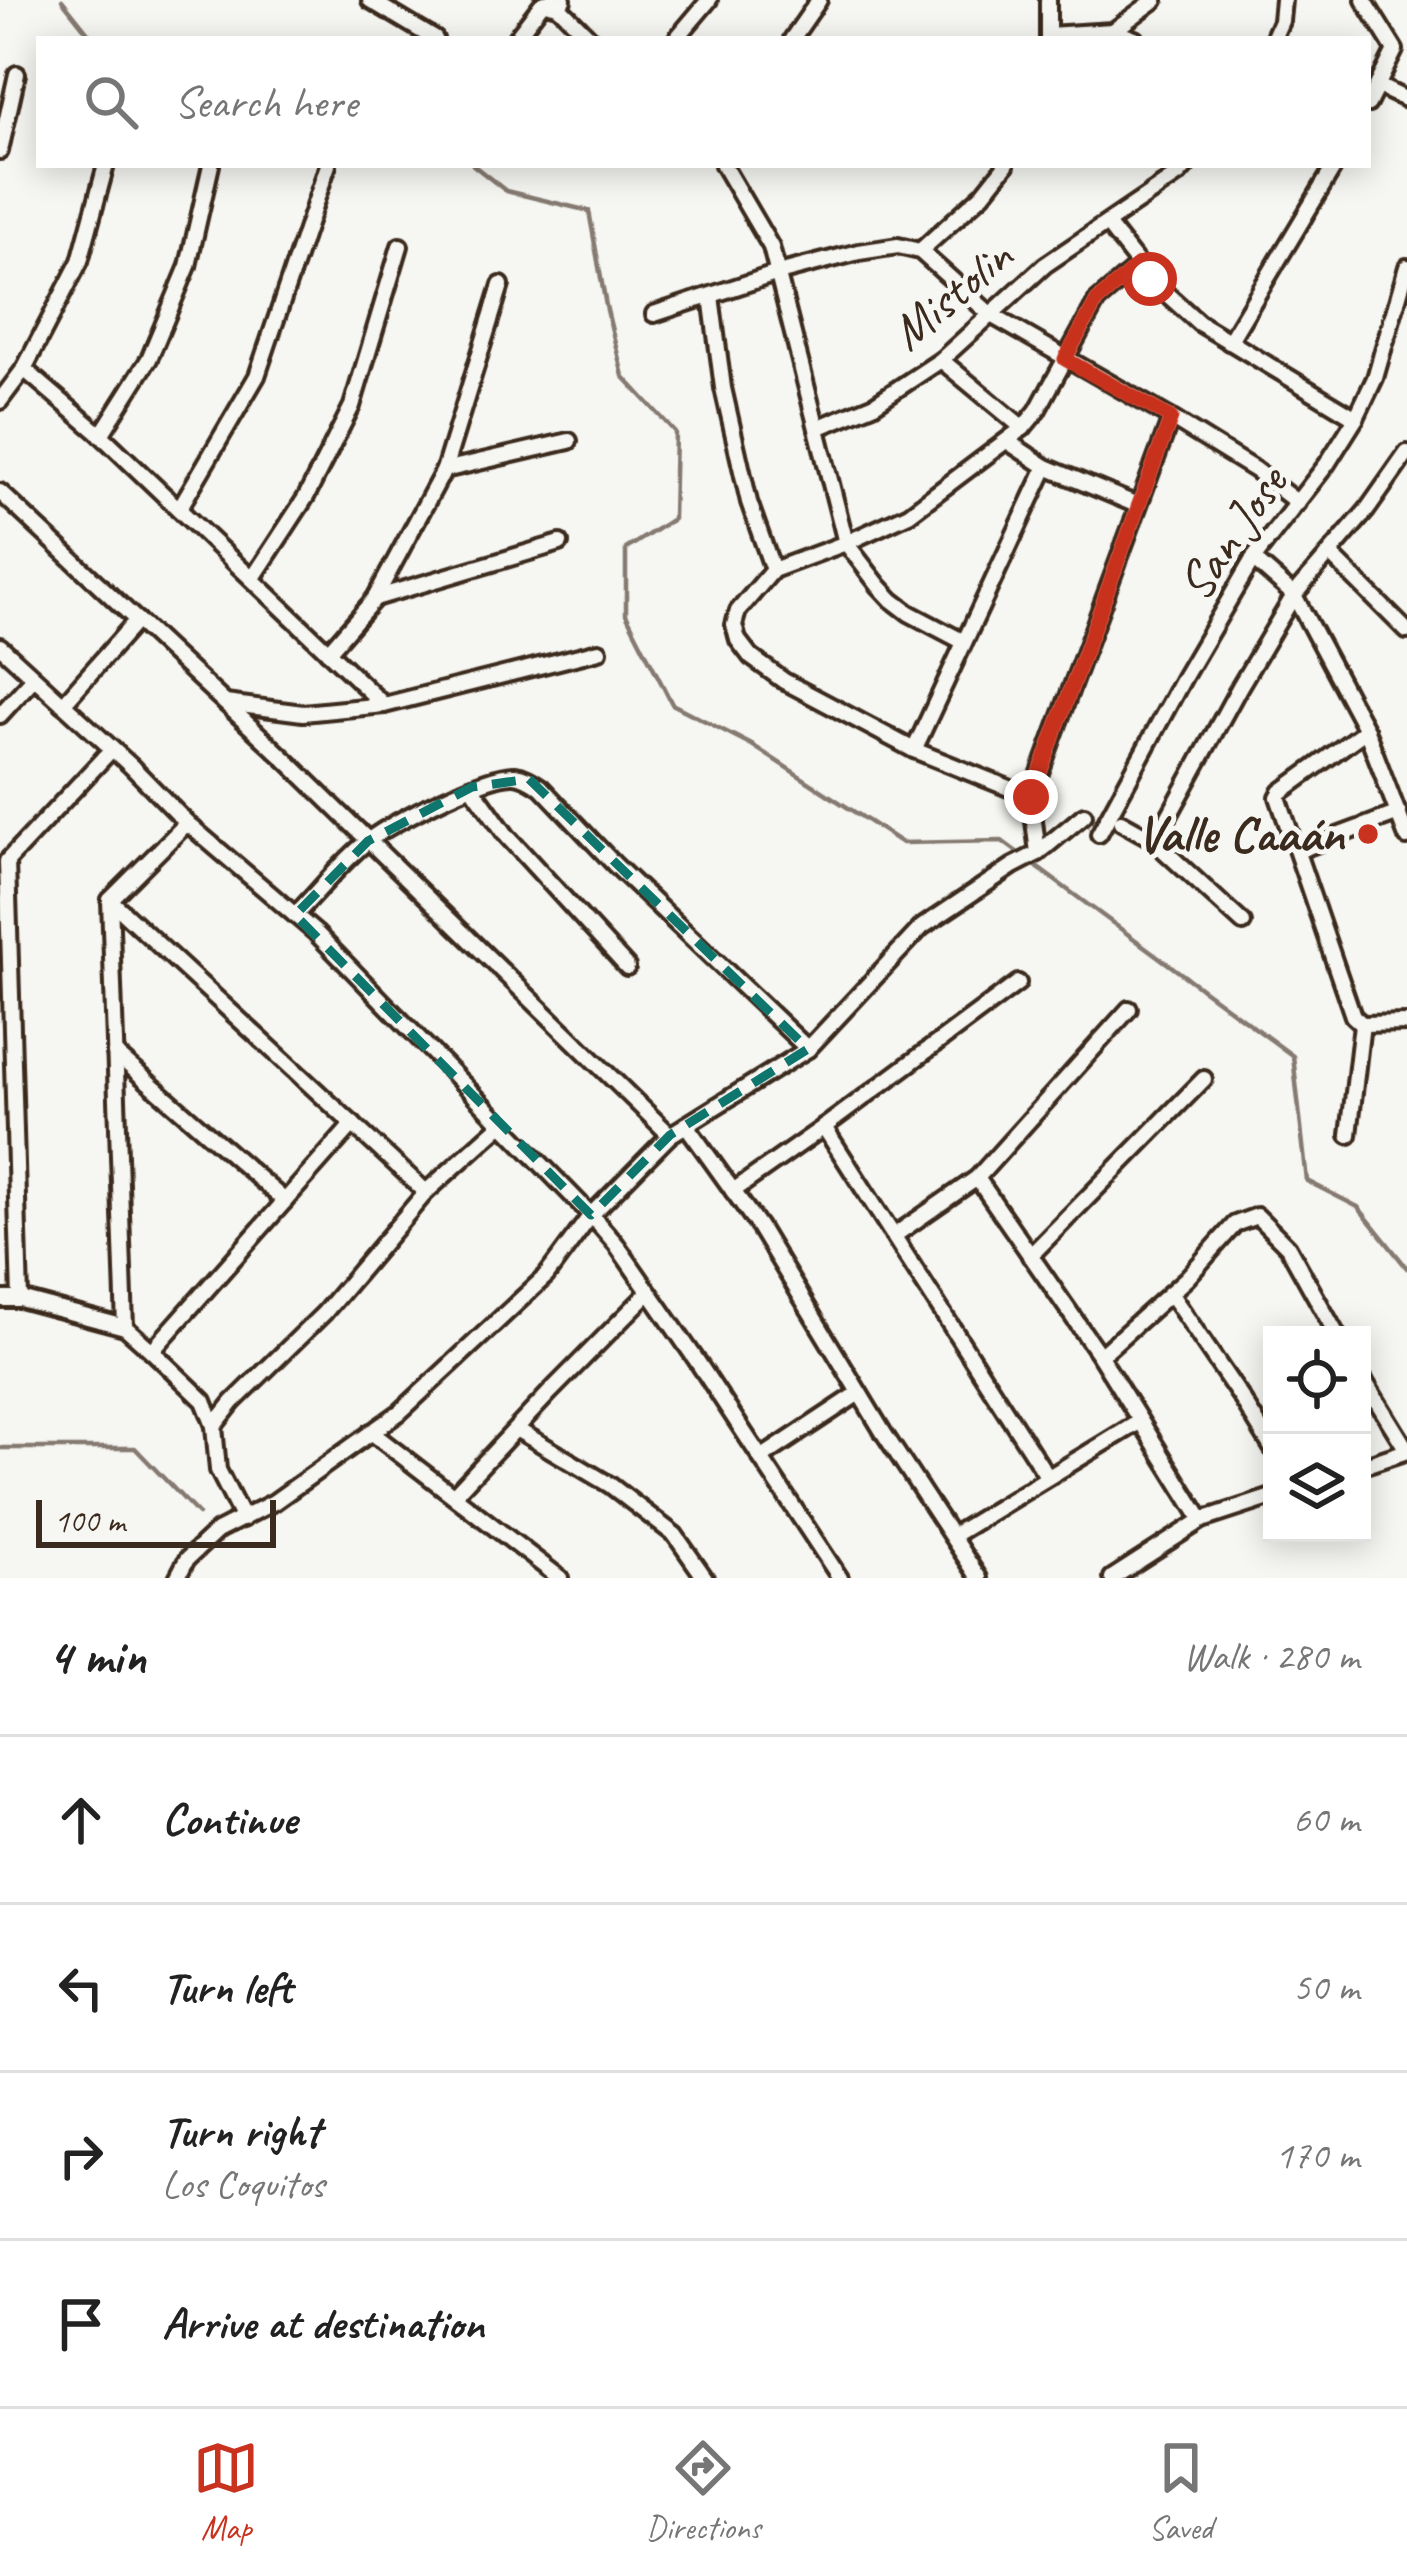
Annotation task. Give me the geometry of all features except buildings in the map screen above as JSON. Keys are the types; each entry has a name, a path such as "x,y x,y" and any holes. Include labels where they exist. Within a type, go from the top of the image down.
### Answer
{"street":[{"path":"370,0 430,36"},
{"path":"682,36 709,0"},
{"path":"794,36 819,0"},
{"path":"1048,0 1048,36"},
{"path":"1113,31 1155,0"},
{"path":"1274,36 1282,21 1283,0"},
{"path":"1364,0 1395,50 1371,99"},
{"path":"517,36 541,4 558,2 588,36"},
{"path":"1059,36 1113,31 1127,36"},
{"path":"0,151 17,74"},
{"path":"1378,86 1407,100"},
{"path":"0,401 24,369 80,261 105,168"},
{"path":"101,435 149,359 188,266 210,168"},
{"path":"178,509 257,376 327,168"},
{"path":"725,168 771,247 846,543 892,600 964,642"},
{"path":"920,251 983,194 1004,168"},
{"name":"Mistolin","path":"817,428 873,405 940,360 1045,266 1184,168"},
{"path":"1229,342 1333,168"},
{"path":"1107,224 1150,279 1199,323 1356,418"},
{"path":"253,578 306,497 352,406 400,246"},
{"path":"654,314 778,273 898,246 920,251 991,315 1171,418 1298,503"},
{"path":"1031,797 914,750 784,681 751,657 734,625 739,610 773,570 909,514 1023,428 1097,301 1139,265"},
{"name":"San Jose","path":"1099,835 1253,559 1327,464 1356,418 1376,379 1407,267"},
{"path":"328,652 375,598 444,470 500,285"},
{"path":"711,296 723,388 749,502 773,570"},
{"path":"940,360 1023,428"},
{"path":"24,369 101,435 384,704"},
{"path":"1038,853 1031,797 1171,418"},
{"path":"444,470 569,441"},
{"path":"1007,441 1046,467 1137,505"},
{"path":"1156,840 1294,595 1367,510 1407,453"},
{"path":"914,750 1046,467"},
{"path":"0,492 670,1135"},
{"path":"375,598 560,543"},
{"path":"1330,554 1407,631"},
{"path":"1253,559 1294,595 1366,730 1407,837"},
{"path":"63,704 137,620"},
{"path":"0,646 187,823 295,914 591,1215 649,1292 839,1578"},
{"path":"225,703 303,713 384,704 599,651"},
{"path":"0,715 33,679"},
{"path":"1366,730 1281,791 1279,803 1353,1016 1362,1024 1407,1023"},
{"path":"20,1299 7,1050 7,861 112,748"},
{"path":"295,914 368,841 472,787 496,778 529,778 808,1049"},
{"path":"472,787 507,836 627,967"},
{"path":"1297,851 1399,813"},
{"path":"177,1578 187,1558 217,1532 274,1502 400,1412 546,1276 591,1215 670,1135 808,1049 922,927 1038,853 1084,815"},
{"path":"1121,822 1156,840 1243,923"},
{"path":"125,1328 110,900 187,823"},
{"path":"110,900 426,1192"},
{"path":"733,1191 1018,983"},
{"path":"895,1235 977,1178 1129,1009"},
{"path":"1349,1135 1362,1024"},
{"path":"115,1053 285,1202"},
{"path":"1030,1256 1204,1078"},
{"path":"152,1351 353,1124"},
{"path":"214,1426 324,1313 426,1192 502,1124"},
{"path":"686,1125 758,1227 979,1578"},
{"path":"824,1127 1047,1476"},
{"path":"977,1178 1100,1356 1202,1520"},
{"path":"1100,1356 1170,1293 1235,1224 1257,1216 1288,1247 1332,1326"},
{"path":"454,1495 649,1292"},
{"path":"1170,1293 1264,1434"},
{"path":"0,1300 20,1299 125,1328 152,1351 205,1402 214,1426 218,1470 243,1520"},
{"path":"1371,1392 1407,1450 1371,1463"},
{"path":"760,1458 859,1393"},
{"path":"952,1536 1139,1422"},
{"path":"516,1429 610,1485 675,1535 705,1578"},
{"path":"371,1432 557,1578"},
{"path":"1112,1578 1202,1520 1263,1500"}],"highlighted area":[{"path":"529,779 808,1049 670,1135 591,1215 295,915 368,841 472,787"}],"waterway":[{"path":"62,0 91,36"},
{"path":"477,168 506,191 589,211 623,376 675,432 673,519 626,549 626,614 672,704 752,745 902,843 1002,841 1021,855"},
{"path":"1030,862 1293,1056 1307,1181 1358,1207 1407,1268"},
{"path":"0,1448 135,1448 198,1514"}],"place":[{"name":"Valle Caaán","path":"1368,834"}],"route":[{"path":"1031,797 1171,418 1065,359 1097,301 1139,265 1150,279"}]}
